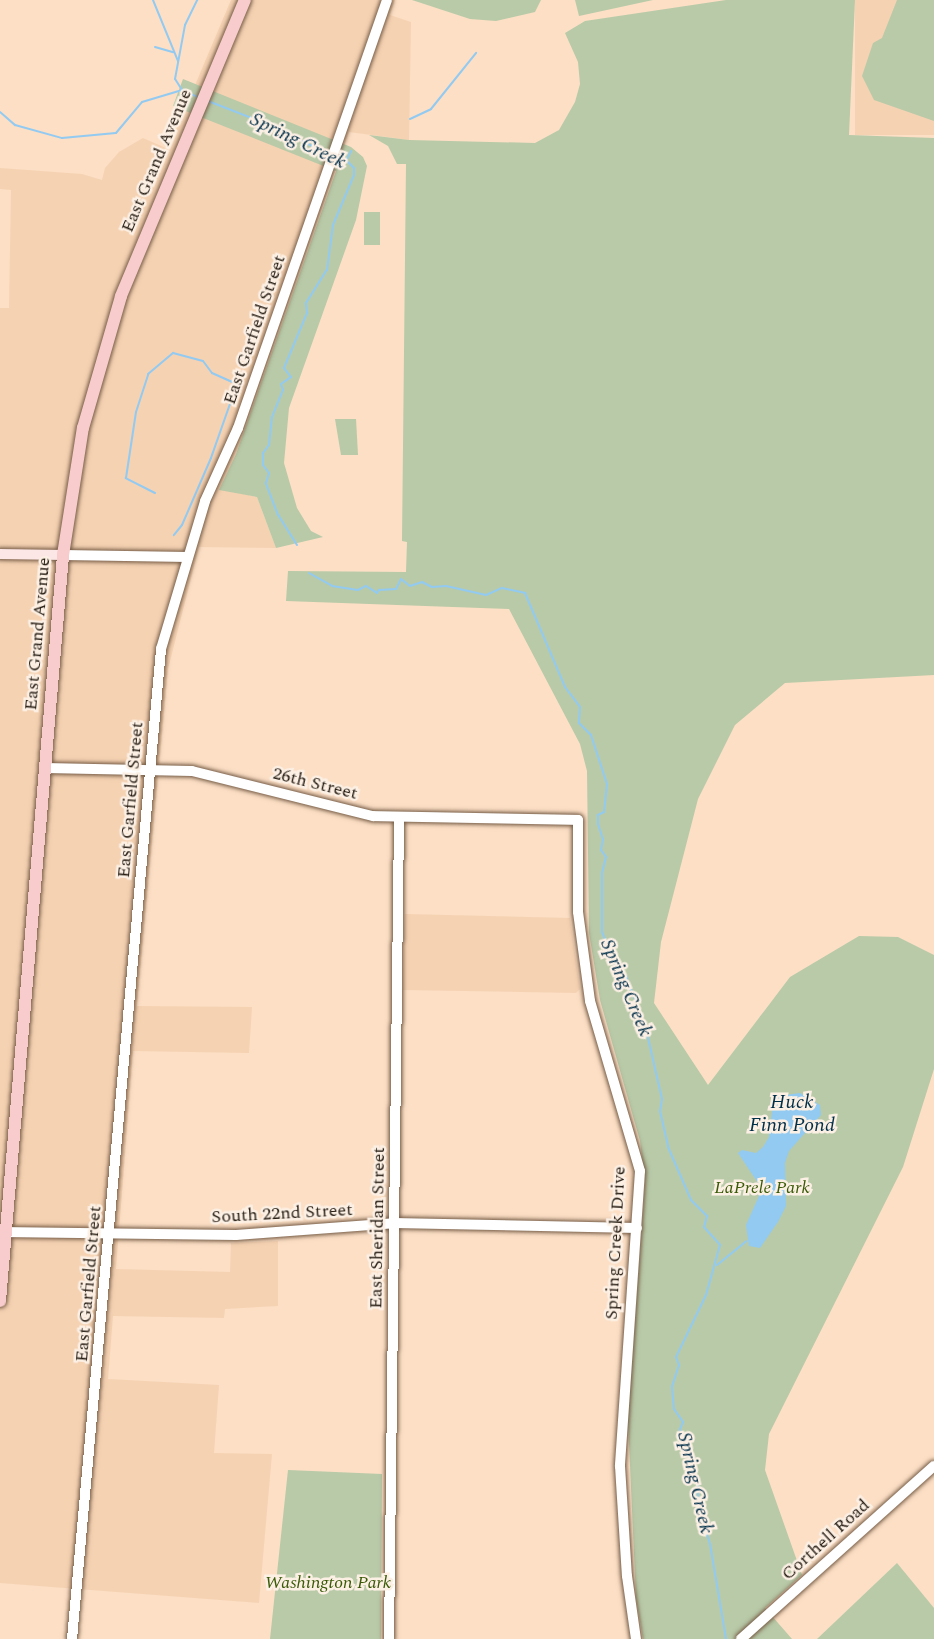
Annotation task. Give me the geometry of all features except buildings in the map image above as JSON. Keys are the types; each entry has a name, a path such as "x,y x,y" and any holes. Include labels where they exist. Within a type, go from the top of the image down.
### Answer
{"main road":[{"name":"East Grand Avenue","path":"0,1301 3,1233 63,555 83,428 107,333 245,0"},
{"path":"0,554 63,555"}],"street":[{"name":"East Garfield Street","path":"72,1639 161,649 205,501 238,428 387,0"},
{"path":"63,555 188,557"},
{"name":"26th Street","path":"45,768 192,771 374,816 578,820"},
{"name":"East Sheridan Street","path":"389,1639 399,817"},
{"name":"Spring Creek Drive","path":"578,820 578,912 590,1001 637,1156 637,1228 620,1466 627,1576 636,1639"},
{"name":"South 22nd Street","path":"3,1233 236,1235 394,1224 637,1228"},
{"name":"Corthell Road","path":"741,1639 934,1466"}],"shaded area":[{"path":"231,0 395,0 390,15 411,22 409,140 349,132 236,454 220,489 257,497 276,548 199,547 168,669 137,1006 252,1007 249,1053 133,1051 116,1269 230,1272 231,1243 278,1241 278,1306 225,1309 224,1318 113,1316 108,1379 219,1385 214,1453 272,1454 259,1603 0,1583 0,308 9,308 11,190 0,189 0,168 82,174 102,180 105,168 119,152 143,138 168,149"},
{"path":"855,0 934,0 934,135 855,135"},
{"path":"405,914 570,918 580,989 576,993 403,990"}],"green space":[{"path":"412,0 541,0 535,12 496,21 470,19"},
{"path":"575,0 653,0 579,16"},
{"name":"LaPrele Park","path":"726,0 855,0 849,135 934,138 934,675 785,683 735,725 698,799 661,942 654,1003 708,1085 790,977 859,936 898,937 934,955 934,1069 903,1167 769,1434 765,1470 802,1575 765,1608 792,1639 643,1639 636,1598 628,1421 645,1182 640,1141 600,1000 589,933 587,771 580,744 509,609 286,601 288,571 406,572 407,542 402,541 406,164 397,164 388,146 369,135 409,140 535,143 559,130 575,102 580,84 578,62 565,33 585,21"},
{"path":"897,0 934,0 934,121 874,100 862,76 873,43 882,38"},
{"path":"183,79 351,147 363,157 367,166 356,220 289,408 284,463 297,508 311,531 323,537 276,548 257,497 219,490 236,454 336,171 173,106"},
{"path":"364,212 380,212 380,245 364,245"},
{"path":"335,419 356,419 358,455 341,455"},
{"name":"Washington Park","path":"288,1470 382,1474 381,1639 270,1639"},
{"path":"897,1563 934,1608 934,1639 817,1639"}],"water":[{"name":"Huck Finn Pond","path":"800,1093 820,1105 821,1115 789,1151 785,1163 786,1206 778,1222 760,1248 749,1246 746,1225 759,1196 758,1183 738,1153 742,1150 756,1153 763,1147 769,1137 773,1103 778,1096"}],"waterway":[{"path":"153,0 178,61"},
{"path":"182,90 175,79 185,25 197,0"},
{"path":"155,47 173,52"},
{"path":"410,119 431,109 476,53"},
{"name":"Spring Creek","path":"0,112 15,125 62,138 116,133 142,102 182,90 200,98"},
{"name":"Spring Creek","path":"208,101 272,126 328,154"},
{"path":"347,159 351,151"},
{"name":"Spring Creek","path":"297,545 278,515 266,483 269,473 263,465 263,453 269,445 272,417 283,390 281,384 291,377 284,368 307,313 306,303 327,270 333,225 354,175 354,168 347,161 336,157"},
{"path":"155,493 126,478 136,412 148,374 173,353 203,361 212,373 237,384 211,458 182,525 174,535"},
{"name":"Spring Creek","path":"309,573 332,586 358,590 366,586 377,593 379,590 396,589 401,579 410,586 422,582 432,587 446,586 486,595 502,588 525,593 565,687 580,707 579,723 591,735 607,784 604,812 598,815 598,824 603,839 601,850 606,857 602,873 602,932 619,973 626,976 646,1029 662,1099 660,1111 668,1147 691,1200 707,1216 704,1227 720,1245 706,1295 676,1357 679,1365 672,1387 674,1409 683,1422 680,1429 683,1446 689,1449 691,1467 698,1478 698,1504 710,1544 726,1639"},
{"path":"717,1265 747,1241"}]}
